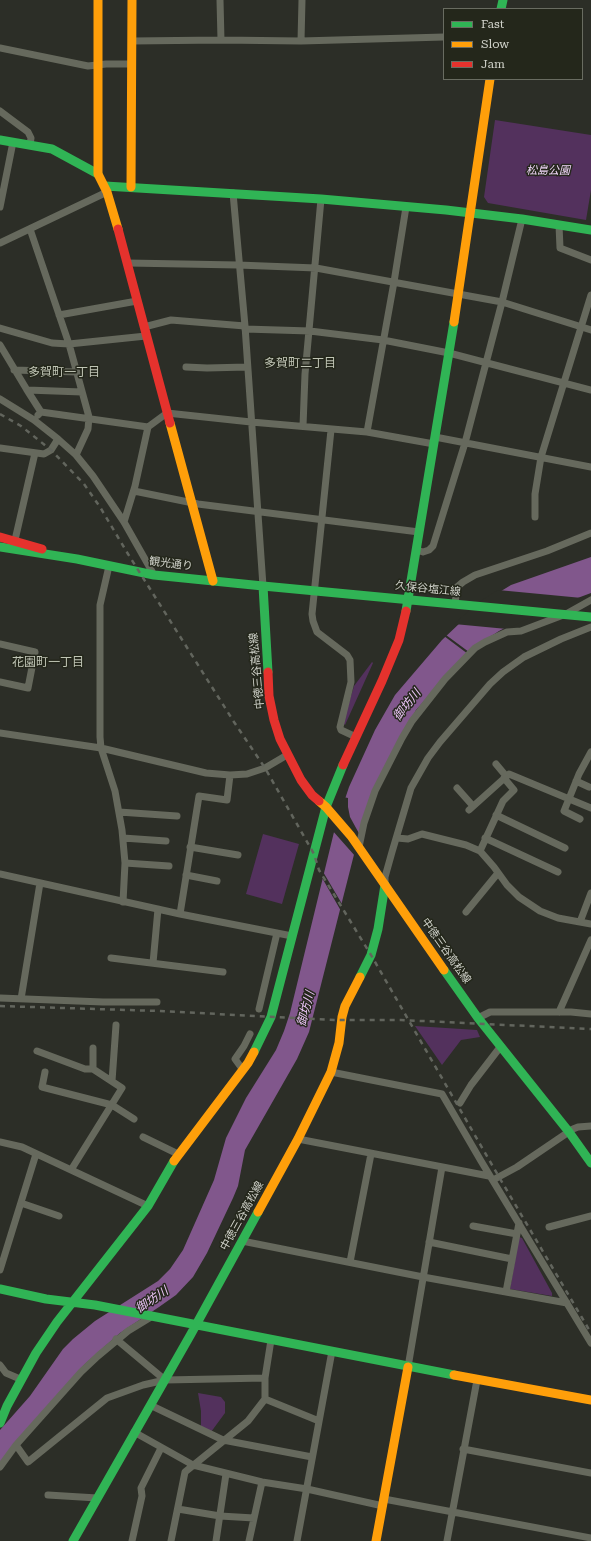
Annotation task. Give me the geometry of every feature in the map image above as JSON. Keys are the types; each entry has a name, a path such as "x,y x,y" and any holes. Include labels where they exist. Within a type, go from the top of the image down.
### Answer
{"street":[{"path":"98,0 98,174 106,189 128,263 213,581"},
{"path":"131,187 132,0"},
{"path":"220,0 221,40"},
{"path":"301,41 302,0"},
{"path":"132,41 301,41 443,37"},
{"path":"0,48 88,66 132,64"},
{"path":"0,1423 3,1405 36,1353 72,1303 148,1206 178,1154 212,1108 243,1070 257,1048 271,1016 326,807 335,783 382,681 403,627 449,353 490,80"},
{"path":"0,111 28,132 31,138 30,145"},
{"path":"0,140 52,149 98,174"},
{"path":"0,207 13,142"},
{"path":"1,240 30,229 106,189 131,187 321,199 470,212 591,230"},
{"path":"233,193 238,265 245,327 263,586"},
{"path":"303,426 305,374 316,268 321,199"},
{"path":"367,432 406,207"},
{"path":"417,550 423,552 429,550 433,546 465,443 522,219"},
{"path":"559,225 560,248 591,260"},
{"path":"30,229 69,344 89,418 88,429 76,455"},
{"path":"128,263 316,268 502,302 591,330"},
{"path":"535,516 535,494 541,458 591,295"},
{"path":"59,315 138,301"},
{"path":"0,328 52,343 69,344 145,331 171,320 310,332 383,340 449,353 591,390"},
{"path":"0,345 41,412"},
{"path":"186,367 247,367"},
{"path":"14,370 76,372"},
{"path":"27,390 82,392"},
{"path":"0,399 34,420 76,455 93,476 124,522 154,575"},
{"path":"41,412 148,427"},
{"path":"34,420 41,412"},
{"path":"124,522 134,491 148,427 167,413 465,443 591,467"},
{"path":"331,430 313,591 312,614 317,632 347,655 350,660 350,682 340,727 341,730 356,736"},
{"path":"0,448 44,454 48,452 58,439"},
{"path":"15,540 35,453"},
{"path":"134,491 191,502 420,532"},
{"path":"455,604 457,587 475,575 547,551 591,533"},
{"name":"観光通り","path":"0,537 15,540 77,559"},
{"name":"観光通り","path":"0,547 77,559 154,575 263,586"},
{"path":"109,566 100,605 100,737 115,792 123,838 125,863 123,902"},
{"name":"久保谷塩江線","path":"263,586 591,617"},
{"name":"中徳三谷高松線","path":"263,586 269,696 274,720 287,755 301,780 312,795 335,817 358,846 478,1018 569,1132 591,1163"},
{"path":"358,846 375,791 402,738 412,721 445,679 475,648 485,642 507,632 521,631 566,614 591,600"},
{"path":"385,885 388,868 412,788 428,758 440,742 490,684 503,672 524,657 561,639 591,627"},
{"path":"0,644 35,652 28,688 0,682"},
{"path":"0,733 102,748 206,773 230,775 247,774 265,768 287,755"},
{"path":"580,819 564,811 576,781 591,752"},
{"path":"480,850 503,801 514,790 496,764"},
{"path":"457,788 471,808 509,774 591,808"},
{"path":"180,914 199,796 227,800 230,775"},
{"path":"576,781 589,787"},
{"path":"119,812 177,816"},
{"path":"496,815 565,848"},
{"path":"397,838 408,839 422,834 480,850 519,897 540,911 558,918 591,924"},
{"path":"123,838 166,841"},
{"path":"485,838 558,872"},
{"path":"190,847 238,856"},
{"path":"125,863 169,866"},
{"path":"466,912 498,873"},
{"path":"0,874 123,902 292,936"},
{"path":"186,875 217,881"},
{"path":"21,999 40,883"},
{"name":"中徳三谷高松線","path":"73,1541 242,1241 298,1139 331,1072 339,1043 345,1006 371,955 378,929 385,885"},
{"path":"580,922 591,893"},
{"path":"153,963 158,909"},
{"path":"258,1009 277,933"},
{"path":"559,1012 591,940"},
{"path":"111,958 223,972"},
{"path":"0,998 102,1002 157,1002"},
{"path":"478,1018 490,1012 559,1012 591,1014"},
{"path":"112,1081 116,1025"},
{"path":"243,1070 236,1059 250,1034"},
{"path":"460,1103 471,1085 501,1046"},
{"path":"93,1048 93,1069"},
{"path":"37,1051 85,1069 93,1069 122,1088 70,1170"},
{"path":"45,1072 42,1087 112,1105 134,1119"},
{"path":"331,1072 442,1094 591,1343"},
{"path":"298,1139 491,1178 516,1167 578,1127 591,1126"},
{"path":"143,1137 178,1154"},
{"path":"0,1142 22,1147 148,1206"},
{"path":"0,1270 36,1154"},
{"path":"350,1262 371,1154"},
{"path":"376,1541 408,1367 442,1167"},
{"path":"21,1203 59,1216"},
{"path":"548,1227 591,1216"},
{"path":"506,1292 519,1223"},
{"path":"473,1226 517,1234"},
{"path":"242,1241 423,1277 567,1303"},
{"path":"429,1242 512,1259"},
{"path":"0,1290 112,1309 408,1367 591,1400"},
{"path":"0,1467 16,1445 81,1372 116,1340 148,1316"},
{"path":"116,1340 165,1380"},
{"path":"171,1541 185,1472 248,1421 265,1399 264,1378 271,1340"},
{"path":"297,1541 332,1351"},
{"path":"0,1365 6,1373 20,1379"},
{"path":"16,1445 28,1462 107,1398 143,1385 165,1380 264,1378"},
{"path":"447,1541 477,1380"},
{"path":"265,1399 319,1421"},
{"path":"150,1405 223,1440 312,1458"},
{"path":"134,1432 193,1465 226,1474 262,1482 452,1512 591,1538"},
{"path":"132,1541 142,1496 141,1488 161,1448"},
{"path":"463,1449 591,1473"},
{"path":"216,1541 226,1474"},
{"path":"249,1541 262,1482"},
{"path":"48,1495 97,1498"},
{"path":"178,1509 220,1516 254,1518"}],"green space":[{"name":"松島公園","path":"495,120 591,135 591,190 586,220 488,203 484,197"},
{"path":"372,662 373,663 345,725 343,723 354,686"},
{"path":"263,834 299,844 282,904 246,894"},
{"path":"415,1026 477,1030 480,1037 461,1040 442,1065"},
{"path":"519,1237 522,1238 552,1293 552,1296 510,1289"},
{"path":"198,1393 221,1397 225,1402 225,1413 211,1432 201,1428 201,1411"}],"water":[{"name":"御坊川","path":"591,557 591,593 524,618 499,631 473,648 416,710 362,823 309,1032 297,1059 245,1150 238,1186 207,1253 193,1277 176,1295 120,1333 85,1364 0,1465 0,1430 30,1396 63,1349 95,1321 158,1281 170,1269 183,1250 214,1180 226,1138 246,1098 276,1050 284,1031 290,1013 334,832 349,787 375,730 395,695 442,640 480,604 511,585"}],"pier":[{"path":"498,590 582,598 525,620 507,629 454,624 479,602"},
{"path":"446,635 469,652 468,654 444,636"},
{"path":"343,797 348,798 350,817 361,837 355,856 332,830"},
{"path":"322,870 342,904 341,911 321,876"}],"railway":[{"path":"0,414 21,426 51,450 84,484 100,507 234,722 265,768 314,854 319,870 371,955 591,1333"},
{"path":"0,1006 159,1011 334,1020 401,1020 591,1029"}],"traffic: fast":[{"path":"501,8 503,0"},
{"path":"0,140 52,149 98,174"},
{"path":"105,186 321,199 446,210 522,219 591,230"},
{"path":"406,611 454,322"},
{"path":"0,547 77,559 154,575 263,586 268,672"},
{"path":"263,586 591,617"},
{"path":"254,1052 271,1017 326,807 343,765"},
{"path":"360,977 371,955 378,929 385,885"},
{"path":"444,970 478,1018 569,1132 591,1163"},
{"path":"0,1423 7,1406 36,1353 57,1322 148,1206 174,1161"},
{"path":"73,1541 191,1334 258,1212"},
{"path":"0,1289 46,1299 95,1305 454,1375"}],"traffic: slow":[{"path":"98,0 98,174 107,192 118,229"},
{"path":"131,187 132,0"},
{"path":"454,322 490,80"},
{"path":"170,423 213,581"},
{"path":"319,801 351,836 444,970"},
{"path":"258,1212 298,1139 331,1072 339,1043 342,1017 345,1006 360,977"},
{"path":"174,1161 248,1063 254,1052"},
{"path":"376,1541 408,1367"},
{"path":"454,1375 591,1400"}],"traffic: jam":[{"path":"118,229 170,423"},
{"path":"0,537 42,549"},
{"path":"343,765 382,681 399,640 406,611"},
{"path":"268,672 269,696 280,739 301,780 312,795 319,801"}],"district":[{"name":"多賀町二丁目","path":"300,363"},
{"name":"多賀町一丁目","path":"64,372"},
{"name":"花園町一丁目","path":"48,662"}]}
